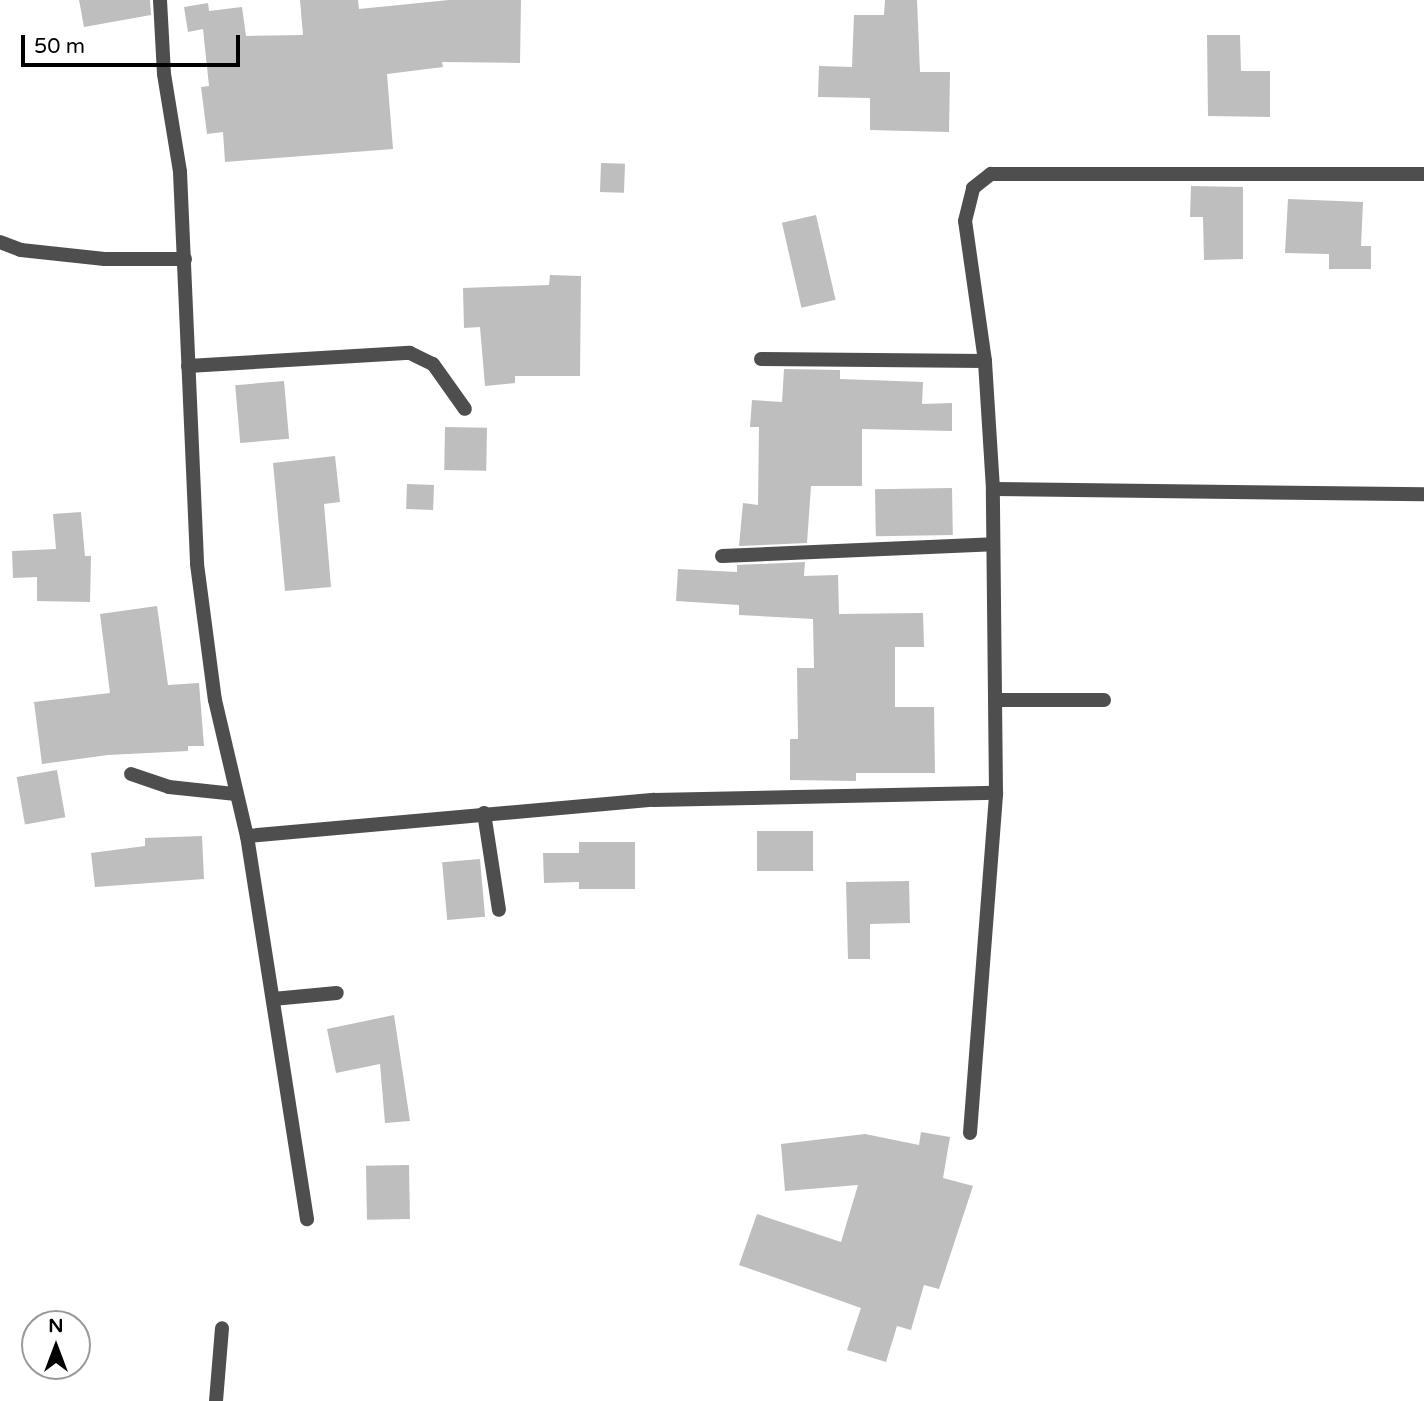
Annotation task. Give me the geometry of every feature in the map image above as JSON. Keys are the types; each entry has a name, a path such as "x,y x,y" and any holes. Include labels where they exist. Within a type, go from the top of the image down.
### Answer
{"street":[{"path":"160,0 164,74 180,172 196,551 215,699 234,794 247,835 307,1219"},
{"path":"970,1133 996,793 993,489 985,361 965,220 972,188 991,174 1424,174"},
{"path":"0,242 21,250 105,259 184,259"},
{"path":"188,366 410,353 433,364 465,409"},
{"path":"761,359 985,361"},
{"path":"993,489 1424,494"},
{"path":"722,556 993,544"},
{"path":"995,700 1104,701"},
{"path":"131,774 169,787 234,794"},
{"path":"247,835 654,800 996,793"},
{"path":"484,813 499,910"},
{"path":"273,999 337,993"},
{"path":"216,1401 222,1328"}],"building":[{"path":"79,0 150,0 151,15 84,27"},
{"path":"300,0 358,0 359,9 449,0 521,0 520,63 442,62 443,67 387,74 393,149 225,162 223,132 207,134 201,87 209,86 203,29 188,32 184,7 208,3 209,11 242,7 246,36 303,35"},
{"path":"885,0 917,0 920,72 950,72 949,132 870,130 870,98 818,97 819,66 852,67 854,15 884,15"},
{"path":"1207,35 1240,35 1241,71 1270,71 1270,117 1208,116"},
{"path":"601,163 625,164 624,193 600,192"},
{"path":"1191,186 1243,187 1243,259 1204,260 1203,217 1190,217"},
{"path":"1288,199 1363,202 1361,246 1371,246 1371,269 1329,269 1329,254 1285,253"},
{"path":"816,215 836,300 801,308 782,223"},
{"path":"550,275 581,276 580,376 515,376 515,383 485,386 480,327 464,328 463,288 549,285"},
{"path":"784,369 840,370 840,379 923,382 922,404 952,403 952,431 862,429 862,486 811,486 807,543 739,546 743,503 758,505 759,427 750,427 752,400 782,402"},
{"path":"284,381 289,439 240,443 235,385"},
{"path":"445,427 487,428 486,471 444,470"},
{"path":"335,456 340,502 324,504 331,587 285,591 273,463"},
{"path":"407,484 434,485 433,510 406,509"},
{"path":"952,488 953,535 876,536 875,489"},
{"path":"81,512 85,556 91,556 90,602 37,601 37,577 13,578 12,551 56,549 53,514"},
{"path":"805,562 804,576 838,575 839,614 923,613 924,647 895,647 895,707 934,707 935,773 856,773 856,781 790,780 790,739 798,739 797,668 814,668 813,619 739,615 739,605 676,601 678,569 737,572 737,565"},
{"path":"157,606 168,685 199,683 204,746 188,746 188,751 108,755 42,764 34,702 110,693 100,614"},
{"path":"57,770 65,817 25,824 17,777"},
{"path":"757,831 813,831 813,871 757,871"},
{"path":"202,836 204,879 95,887 91,853 145,846 145,838"},
{"path":"579,842 635,842 635,889 579,889 579,882 544,883 543,853 579,853"},
{"path":"480,859 485,917 447,920 442,862"},
{"path":"909,881 910,923 870,924 870,959 848,959 846,882"},
{"path":"394,1015 410,1121 385,1123 380,1064 336,1073 327,1029"},
{"path":"921,1132 950,1137 943,1178 973,1186 939,1289 924,1285 911,1330 897,1326 886,1362 847,1350 861,1308 739,1265 757,1214 841,1242 858,1185 785,1191 781,1144 865,1134 919,1145"},
{"path":"409,1165 410,1219 367,1220 366,1166"}]}
